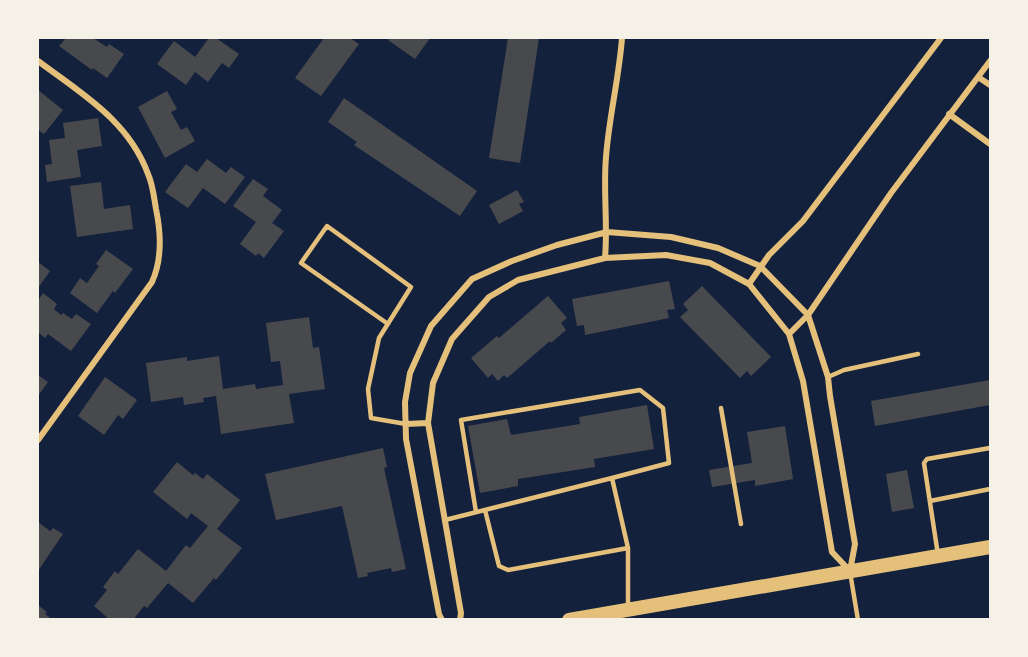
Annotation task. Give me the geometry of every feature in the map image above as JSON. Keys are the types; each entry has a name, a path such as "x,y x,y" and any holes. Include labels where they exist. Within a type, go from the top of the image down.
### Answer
{"main road":[{"path":"569,620 990,547"}],"street":[{"path":"605,258 608,232 606,157 622,38"},
{"path":"749,284 760,267 803,221 897,93 941,38"},
{"path":"38,61 105,110 140,153 149,175 159,225 158,268 152,282 38,440"},
{"path":"789,334 808,315 891,193 990,61"},
{"path":"978,76 990,85"},
{"path":"949,114 990,144"},
{"path":"442,620 406,439 405,402 410,373 431,326 472,279 512,261 557,245 608,232 671,237 718,248 760,267 808,315 828,377 855,544 850,572"},
{"path":"460,620 461,613 428,423 433,383 452,339 489,297 518,280 605,258 666,255 710,263 749,284 789,334 803,381 832,552 850,572"},
{"path":"406,424 428,423"}],"lane":[{"path":"388,324 301,263 327,226 411,287 388,324 379,338 368,388 371,418 406,424"},
{"path":"828,377 844,370 918,354"},
{"path":"445,520 669,463 663,408 640,390 461,420 476,512"},
{"path":"721,408 741,524"},
{"path":"938,556 924,463 927,459 990,448"},
{"path":"612,478 628,548 628,610"},
{"path":"930,501 990,489"},
{"path":"485,510 499,566 508,570 628,548"},
{"path":"850,572 858,620"}],"building":[{"path":"66,38 93,38 107,47 109,44 124,54 107,78 59,46"},
{"path":"209,38 216,38 239,54 229,68 222,63 208,82 195,72 186,85 157,64 174,41 195,57"},
{"path":"324,38 350,38 359,44 321,96 295,78"},
{"path":"390,38 430,38 415,59 388,40"},
{"path":"508,38 539,38 520,163 489,158"},
{"path":"38,90 63,110 44,134 38,130"},
{"path":"167,91 177,109 171,112 181,130 187,127 195,141 165,158 138,107"},
{"path":"344,98 477,191 460,216 354,145 357,142 328,122"},
{"path":"98,118 102,146 77,150 81,177 47,182 45,165 52,164 49,140 65,138 63,123"},
{"path":"207,159 226,173 231,167 245,177 225,204 203,188 188,208 165,192 186,164 197,172"},
{"path":"253,179 268,189 263,196 282,210 272,223 284,231 264,258 258,253 256,256 240,244 256,222 233,206"},
{"path":"101,182 104,209 130,205 133,229 77,237 70,186"},
{"path":"517,190 524,202 519,204 523,211 499,224 489,205"},
{"path":"106,250 133,269 97,313 70,293 80,278 87,283 99,266 96,264"},
{"path":"38,262 50,271 38,288"},
{"path":"669,281 675,309 667,310 669,318 585,335 584,325 577,326 572,299"},
{"path":"702,286 771,357 751,376 747,371 740,378 680,317 688,310 683,304"},
{"path":"43,293 57,304 54,309 61,315 63,313 72,319 76,314 91,324 71,351 48,334 45,338 38,332 38,301"},
{"path":"548,296 567,318 561,323 566,330 507,378 504,375 498,381 492,374 488,378 471,358 497,336 499,338"},
{"path":"309,317 313,348 319,347 325,389 289,394 294,423 221,434 216,396 203,398 204,402 184,405 183,397 151,402 146,363 187,357 187,361 219,356 223,389 255,384 256,389 283,385 280,361 271,362 266,323"},
{"path":"38,375 48,382 38,396"},
{"path":"105,377 137,400 123,419 118,415 104,435 78,416"},
{"path":"990,380 990,405 875,426 871,401"},
{"path":"647,405 654,449 594,459 595,467 518,479 518,486 480,493 468,426 507,419 511,435 580,424 579,417"},
{"path":"785,426 793,479 755,486 755,480 712,487 709,470 752,463 747,432"},
{"path":"383,448 387,467 384,468 406,569 392,572 391,568 367,573 368,576 358,578 342,506 276,520 265,474"},
{"path":"177,462 193,475 195,473 203,479 207,474 240,500 217,529 242,548 216,580 214,578 193,603 168,583 147,608 144,606 133,620 110,620 94,606 107,590 103,587 115,571 118,574 138,549 166,571 186,545 190,548 208,526 191,513 187,519 153,492"},
{"path":"907,470 914,508 892,512 886,474"},
{"path":"38,522 50,531 53,528 63,534 38,571"},
{"path":"38,605 47,612 45,614 53,620 38,620"}]}
